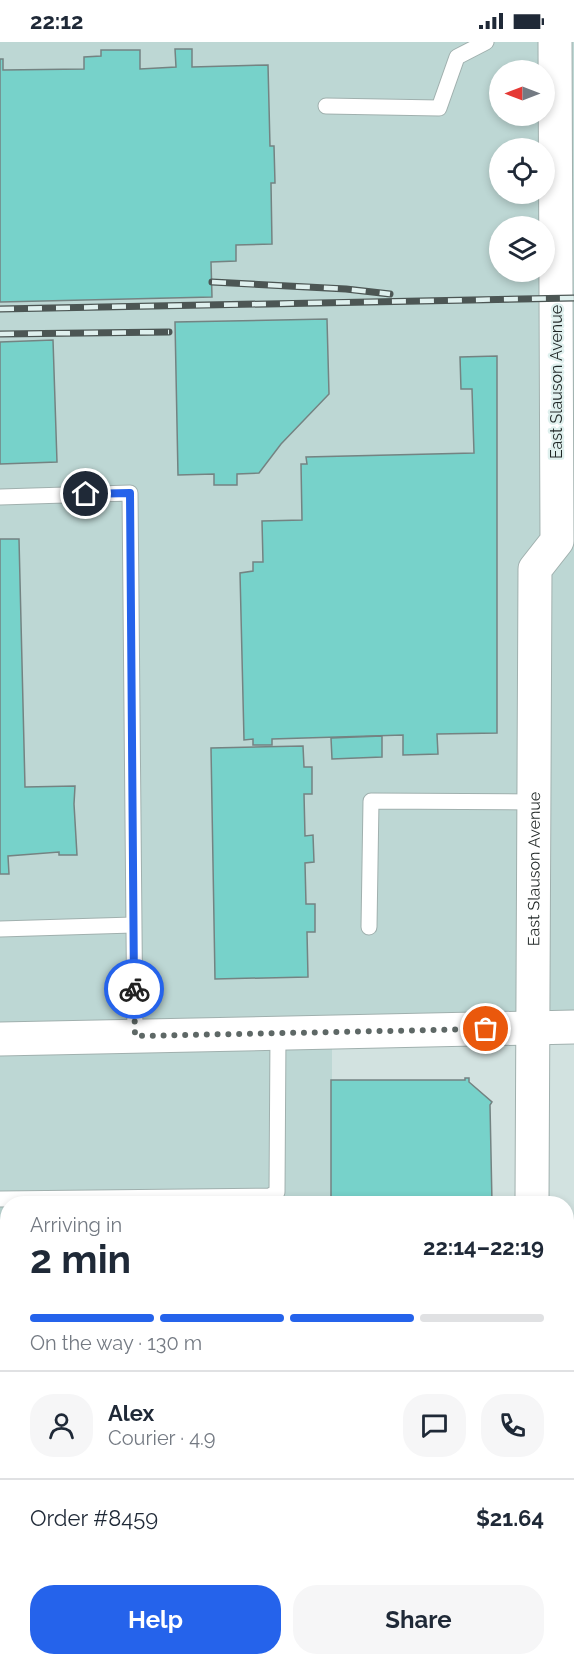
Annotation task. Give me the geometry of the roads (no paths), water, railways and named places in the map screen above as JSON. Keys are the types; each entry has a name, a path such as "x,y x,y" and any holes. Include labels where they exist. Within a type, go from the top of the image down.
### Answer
{"main road":[{"name":"East Slauson Avenue","path":"532,1196 535,569 565,550 555,42"},
{"path":"0,1039 574,1027"}],"lane":[{"path":"326,106 439,108 456,57 486,42"},
{"path":"0,497 130,493 135,1036"},
{"path":"369,927 371,801 533,802"},
{"path":"0,928 133,925"},
{"path":"270,1196 277,1192 278,1034"}],"railway":[{"path":"212,282 346,289 390,294"},
{"path":"0,309 574,298"},
{"path":"0,334 169,332"}]}
